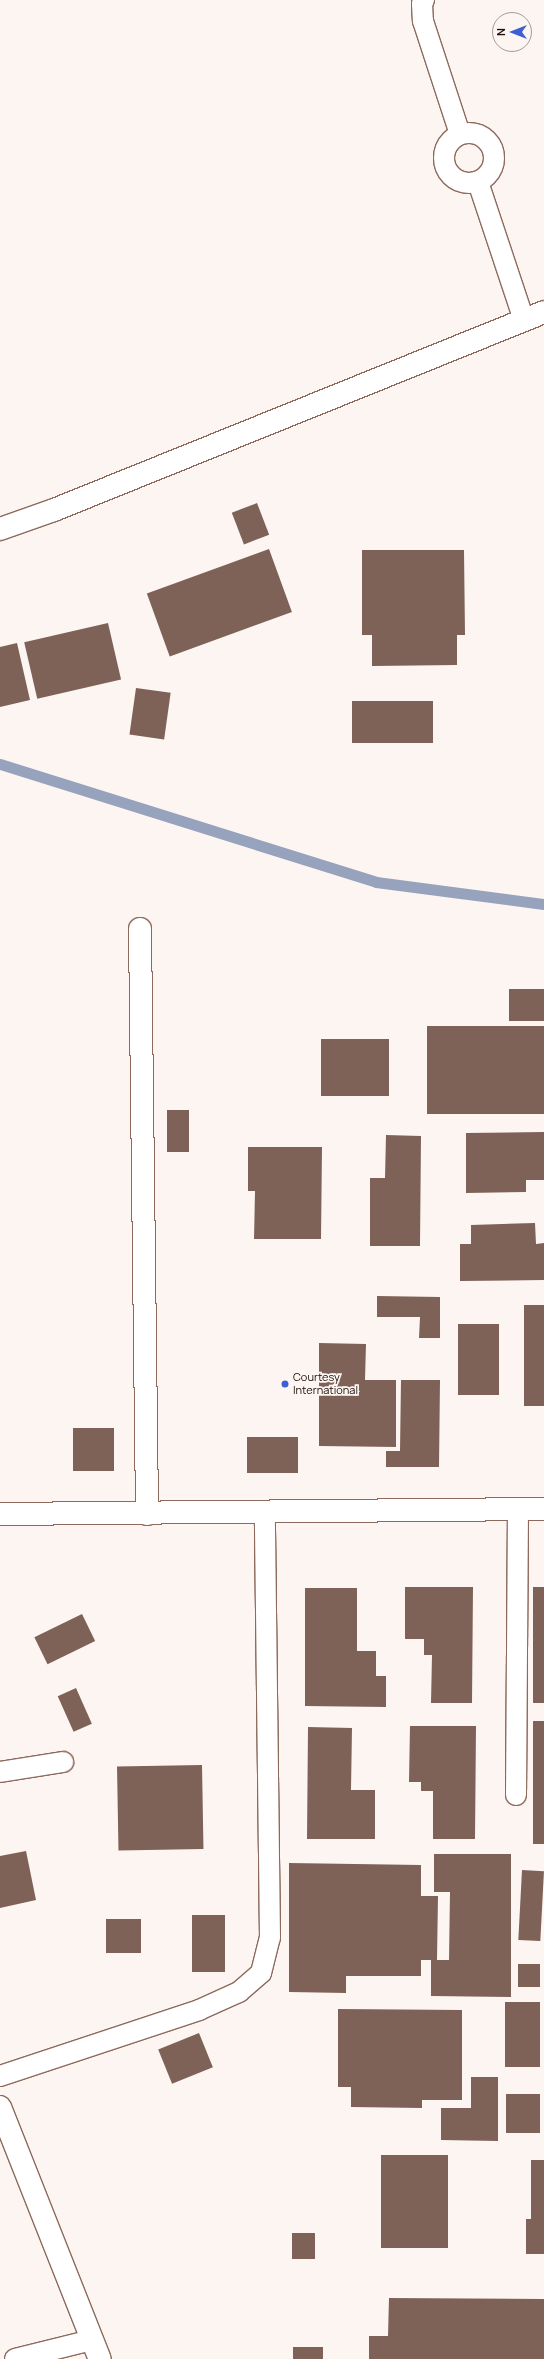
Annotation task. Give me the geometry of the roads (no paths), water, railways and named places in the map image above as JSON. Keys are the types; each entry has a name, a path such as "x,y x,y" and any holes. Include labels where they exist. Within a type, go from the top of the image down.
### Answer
{"street":[{"path":"0,529 62,507 544,312"},
{"path":"140,929 147,1514"},
{"path":"0,1514 265,1513 544,1509"},
{"path":"0,2107 96,2349"}],"lane":[{"path":"424,0 422,4 423,21 460,134"},
{"path":"473,132 485,138 493,148 495,162 489,174 478,182 465,183 453,178 445,167 444,154 449,141 460,134 473,132"},
{"path":"478,182 524,320"},
{"path":"516,1795 518,1510"},
{"path":"0,2076 199,2010 239,1992 262,1973 270,1938 265,1513"},
{"path":"0,1772 63,1762"},
{"path":"15,2359 96,2349"}],"waterway":[{"path":"0,764 376,882 544,904"}],"place":[{"name":"Courtesy International","path":"285,1384"}]}
